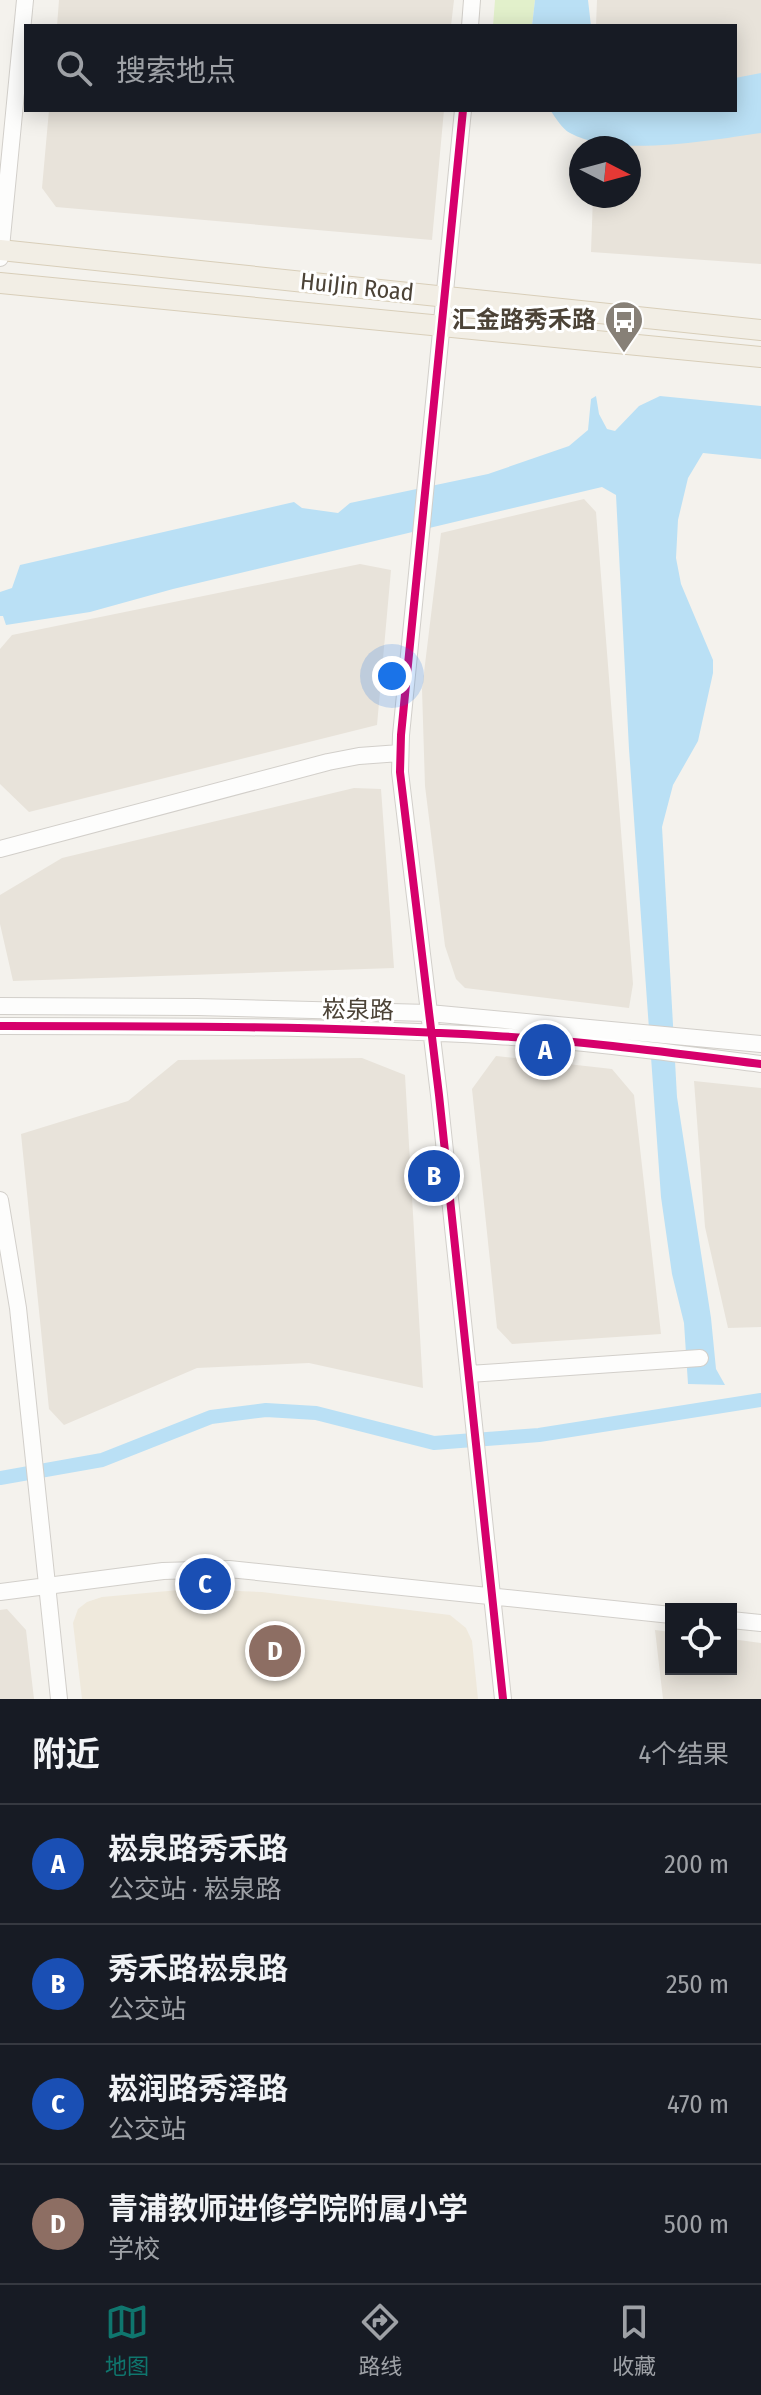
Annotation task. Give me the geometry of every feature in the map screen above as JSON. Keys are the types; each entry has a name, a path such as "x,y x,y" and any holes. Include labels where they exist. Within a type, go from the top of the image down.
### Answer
{"main road":[{"name":"HuiJin Road","path":"0,250 761,330"},
{"name":"HuiJin Road","path":"0,283 761,357"}],"street":[{"path":"0,258 25,0"},
{"path":"470,24 472,0"},
{"path":"463,112 400,753 402,802 429,1013 503,1699"},
{"path":"0,849 328,762 400,753"},
{"name":"崧泉路","path":"0,1006 429,1013 761,1044"},
{"name":"崧泉路","path":"0,1026 431,1032 500,1036 761,1064"},
{"path":"0,1200 18,1308 59,1699"},
{"path":"469,1374 700,1358"},
{"path":"0,1592 163,1571 229,1569 665,1614"},
{"path":"737,1621 761,1623"}],"shaded area":[{"path":"59,0 454,0 451,24 57,24"},
{"path":"597,0 761,0 761,264 591,252 593,208 641,208 641,136 594,136 595,112 737,112 737,24 596,24"},
{"path":"49,112 444,112 432,240 56,207 42,188"},
{"path":"584,499 596,512 633,984 629,1008 465,988 456,979 445,946 425,786 422,689 441,533"},
{"path":"360,564 391,570 377,725 29,812 0,784 0,649 12,635"},
{"path":"354,788 381,789 394,968 13,981 0,924 0,895 62,858"},
{"path":"496,1056 612,1069 634,1095 661,1334 512,1344 497,1328 472,1089"},
{"path":"362,1058 405,1075 423,1388 309,1363 197,1368 64,1425 49,1409 21,1134 128,1101 178,1060"},
{"path":"694,1081 761,1088 761,1327 728,1328 705,1227"},
{"path":"190,1589 262,1592 450,1615 466,1628 472,1641 478,1699 82,1699 73,1623 78,1609 102,1597"},
{"path":"7,1609 26,1630 34,1699 0,1699 0,1610"},
{"path":"655,1630 665,1631 665,1675 737,1675 737,1640 761,1643 761,1699 663,1699"}],"green space":[{"path":"495,0 535,0 532,24 493,24"}],"water":[{"path":"535,0 588,0 591,24 532,24"},
{"path":"761,73 761,133 641,146 641,136 578,136 570,133 552,112 737,112 737,78"},
{"path":"596,396 599,414 607,429 615,431 639,406 660,396 761,406 761,459 703,453 688,478 678,520 676,558 681,584 713,660 713,673 698,741 673,785 662,827 677,1097 716,1369 725,1385 688,1384 684,1323 672,1274 661,1197 629,749 616,495 602,487 173,589 90,612 6,625 3,616 0,616 0,592 12,588 20,565 294,502 302,508 338,513 350,503 488,474 569,446 588,430 591,399"}],"waterway":[{"path":"0,1478 102,1460 211,1417 266,1410 316,1413 434,1443 539,1435 761,1400"}],"cycle path":[{"path":"463,112 401,735 400,772 439,1095 503,1699"},
{"path":"0,1026 248,1027 496,1036 761,1064"}],"place":[{"name":"汇金路秀禾路","path":"624,354"},
{"name":"崧泉路秀禾路","path":"545,1050"},
{"name":"秀禾路崧泉路","path":"434,1176"},
{"name":"崧润路秀泽路","path":"205,1584"},
{"name":"青浦教师进修学院附属小学","path":"275,1651"}]}
